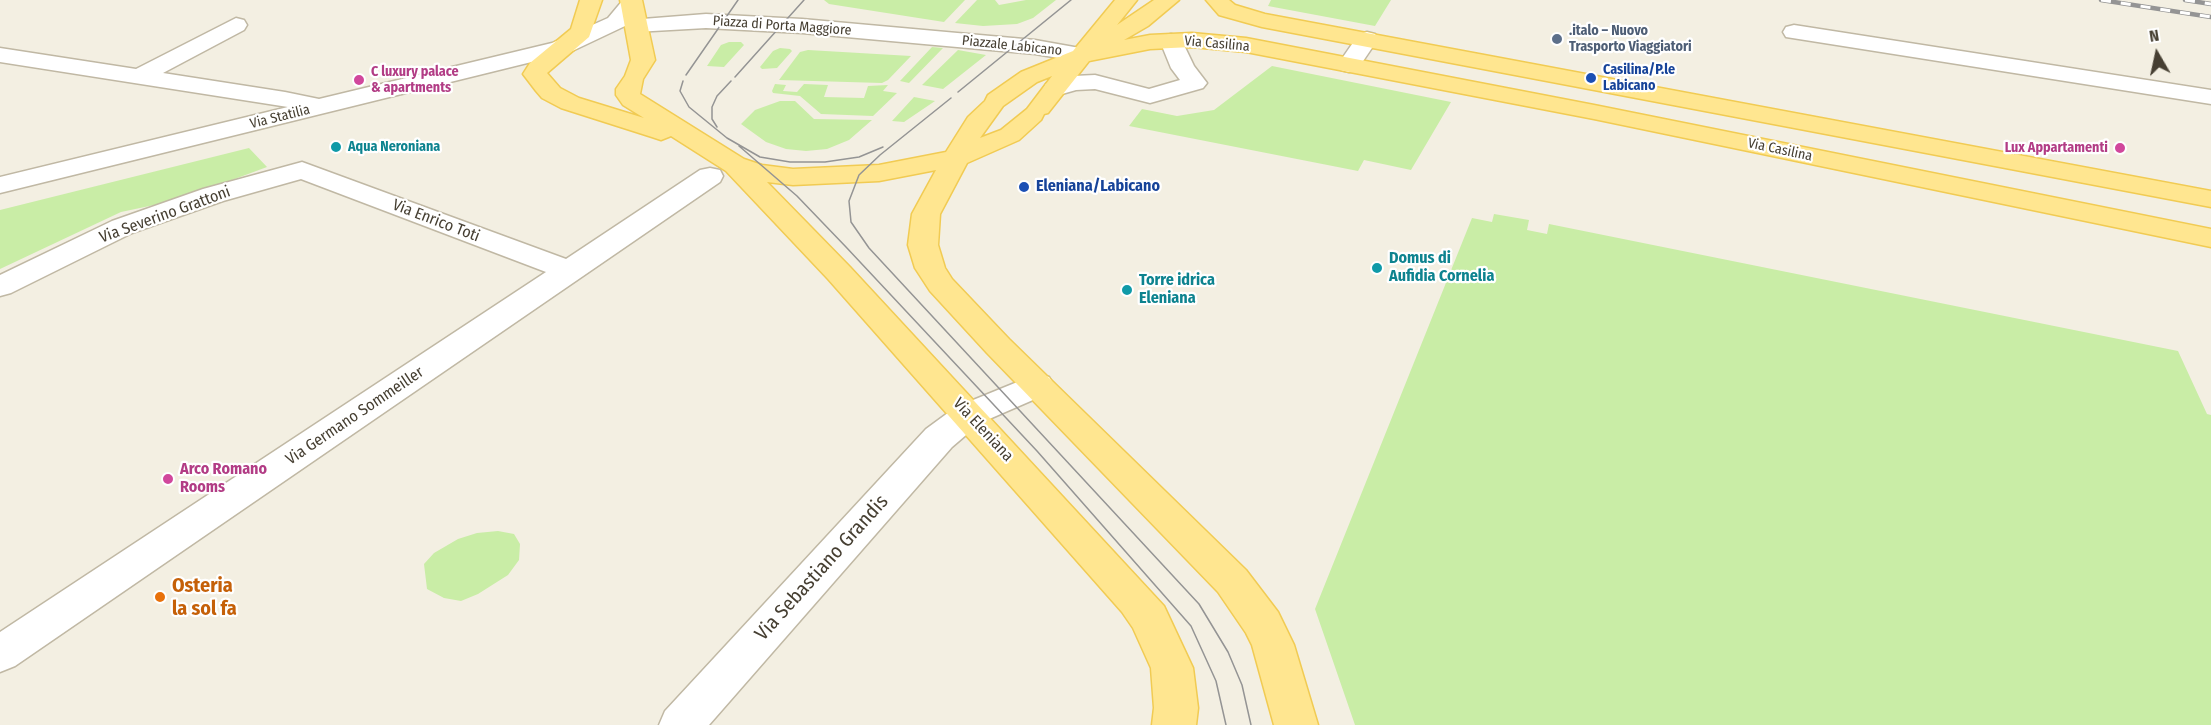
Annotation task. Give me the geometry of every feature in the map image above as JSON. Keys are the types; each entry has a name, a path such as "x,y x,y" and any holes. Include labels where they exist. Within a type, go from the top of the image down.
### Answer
{"main road":[{"path":"591,0 581,32 538,68 536,74 542,84 563,101 579,107 700,143"},
{"name":"Piazzale Labicano","path":"956,158 1010,135 1036,111 1125,0"},
{"name":"Piazzale Labicano","path":"956,158 977,122 1010,88 1029,77 1083,55 1140,21 1168,0"},
{"name":"Via Casilina","path":"1217,0 1223,8 1239,15 2211,198"},
{"path":"633,10 643,60 628,89 628,95 632,100 700,143 723,170 816,178 902,170 956,158"},
{"name":"Via Casilina","path":"1083,55 1127,45 1171,41 1211,41 1246,45 2211,238"},
{"path":"956,158 926,214 923,235 924,254 941,285 1232,581 1263,624 1272,645 1296,725"},
{"name":"Via Eleniana","path":"723,170 776,204 1100,559 1149,618 1162,641 1172,668 1176,708 1174,725"}],"street":[{"name":"Via Statilia","path":"0,184 560,48 616,23 633,10"},
{"name":"Piazza di Porta Maggiore","path":"633,10 706,21 802,26 934,38"},
{"path":"140,76 236,25"},
{"path":"1794,32 2211,97"},
{"name":"Piazzale Labicano","path":"934,38 1035,47 1083,55"},
{"path":"1349,65 1367,39"},
{"path":"1055,89 1074,83 1095,82 1150,96 1195,83 1183,68 1171,41"},
{"path":"0,55 295,101 318,108"},
{"name":"Via Enrico Toti","path":"302,170 570,271"},
{"name":"Via Severino Grattoni","path":"0,287 122,227 213,195 302,170"},
{"name":"Via Germano Sommeiller","path":"0,654 723,170"},
{"name":"Via Sebastiano Grandis","path":"681,725 928,450 968,415 1037,385"}],"green space":[{"path":"824,0 965,0 944,22 829,4"},
{"path":"977,0 995,0 999,5 1026,0 1056,0 1033,18 1017,24 983,26 955,23"},
{"path":"1271,0 1391,0 1375,26 1268,6"},
{"path":"741,42 744,45 724,67 707,66 721,45"},
{"path":"932,47 943,48 909,83 900,81"},
{"path":"780,48 792,51 777,68 762,69 760,67 773,51"},
{"path":"808,50 911,56 888,80 882,83 779,80 800,52"},
{"path":"958,50 986,55 943,89 922,85"},
{"path":"1272,66 1451,102 1411,170 1364,160 1358,171 1129,126 1142,109 1177,116 1214,110"},
{"path":"775,84 786,85 783,91 797,92 804,84 828,85 824,97 864,98 868,86 888,85 883,91 897,93 873,116 821,114 800,96 773,93"},
{"path":"914,97 935,101 904,122 892,121"},
{"path":"780,101 795,101 814,119 872,120 849,140 827,149 806,151 786,149 766,142 741,124 755,110"},
{"path":"249,148 267,167 178,200 121,212 0,269 0,210"},
{"path":"1494,214 1529,220 1527,230 1547,234 1549,224 2178,351 2207,414 2211,415 2211,725 1355,725 1315,609 1472,218 1492,222"},
{"path":"498,531 514,534 520,544 519,560 508,575 478,594 461,601 444,598 427,589 424,564 434,553 458,539 477,533"}],"tram line":[{"path":"686,75 738,0"},
{"path":"735,77 804,0"},
{"path":"958,92 1071,0"},
{"path":"683,81 680,91 689,107 727,138 760,157 790,162 825,162 859,157 883,147"},
{"path":"717,127 712,119 712,107 717,96 731,81"},
{"path":"951,98 880,155 859,175 849,201 851,222 869,248 1199,604 1228,652 1242,685 1251,725"},
{"path":"739,146 797,196 846,247 1037,451 1191,626 1216,681 1226,725"}],"railway":[{"path":"2101,0 2211,17"},
{"path":"2185,0 2211,4"}],"place":[{"name":".italo – Nuovo Trasporto Viaggiatori","path":"1557,39"},
{"name":"Casilina/P.le Labicano","path":"1591,78"},
{"name":"C luxury palace & apartments","path":"359,80"},
{"name":"Aqua Neroniana","path":"336,147"},
{"name":"Lux Appartamenti","path":"2120,148"},
{"name":"Eleniana/Labicano","path":"1024,187"},
{"name":"Domus di Aufidia Cornelia","path":"1377,268"},
{"name":"Torre idrica Eleniana","path":"1127,290"},
{"name":"Arco Romano Rooms","path":"168,479"},
{"name":"Osteria la sol fa","path":"160,597"}]}
